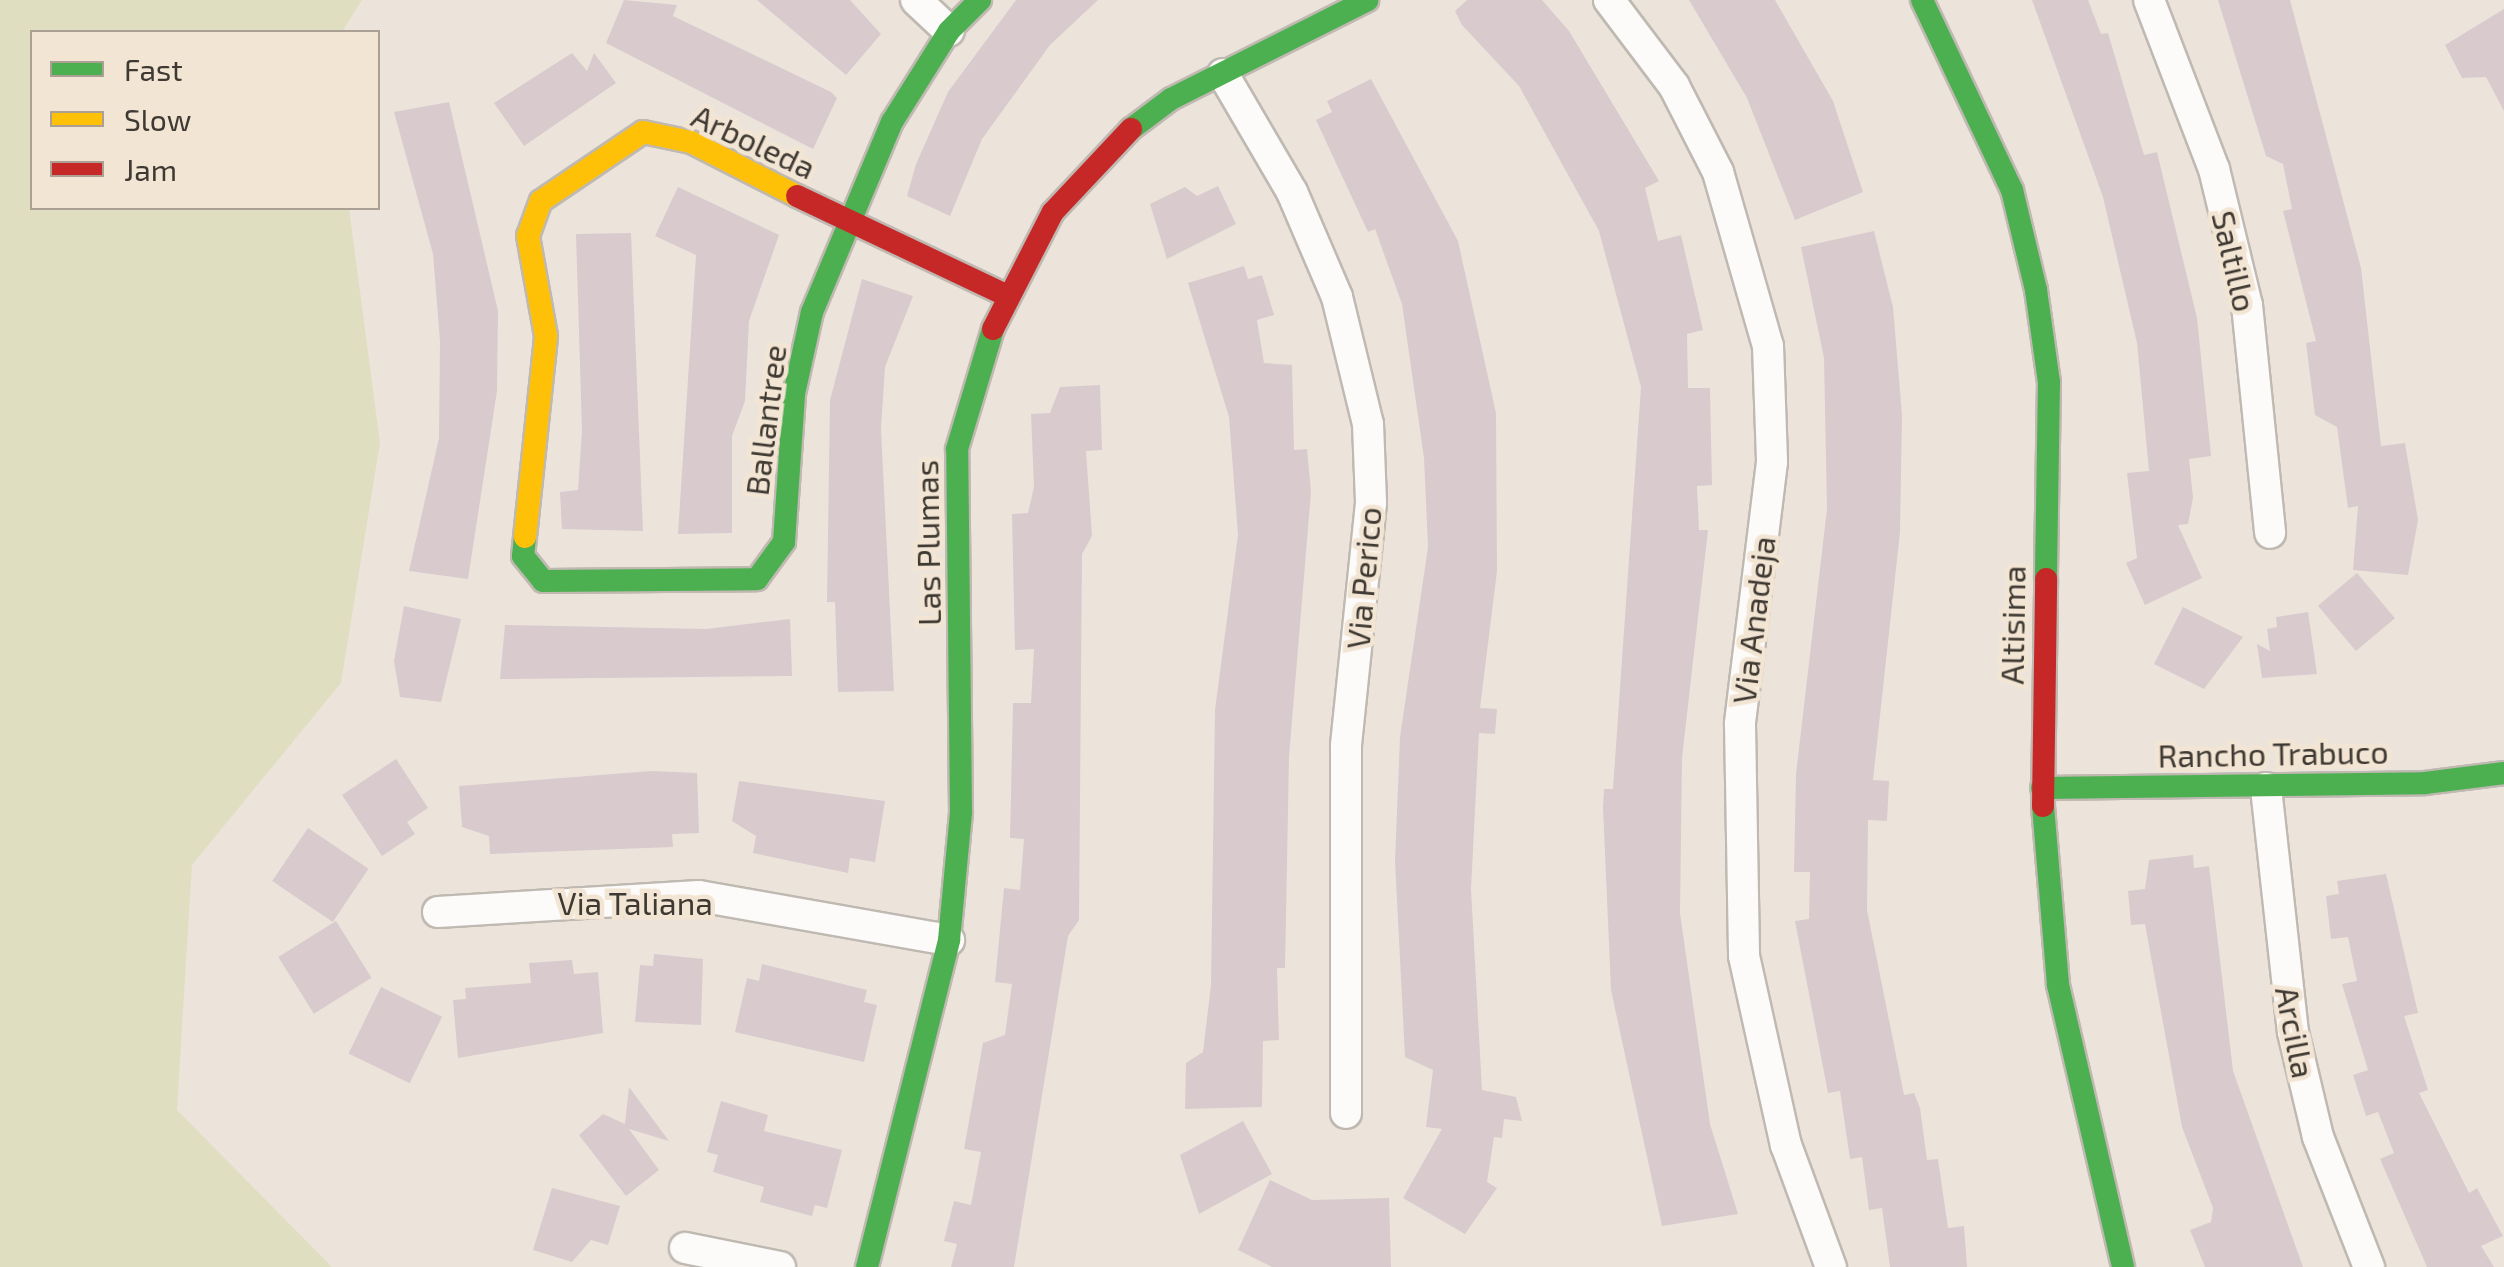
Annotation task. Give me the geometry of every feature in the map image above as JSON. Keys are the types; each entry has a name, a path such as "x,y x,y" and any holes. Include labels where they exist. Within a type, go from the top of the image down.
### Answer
{"street":[{"path":"916,0 949,30"},
{"name":"Ballantree","path":"523,556 543,581 757,579 784,542 794,394 812,312 892,122 949,30 980,0"},
{"name":"Las Plumas","path":"867,1267 949,940 961,812 956,449 1003,294 1053,212 1117,140 1223,74 1368,0"},
{"name":"Via Anadeja","path":"1609,0 1674,86 1718,172 1768,346 1772,462 1740,742 1744,956 1786,1145 1832,1267"},
{"name":"Altisima","path":"1922,0 2012,190 2036,290 2049,382 2042,788 2058,985 2122,1267"},
{"name":"Saltillo","path":"2149,0 2214,169 2248,305 2270,533"},
{"name":"Via Perico","path":"1223,74 1292,192 1337,297 1368,424 1371,504 1346,746 1346,1113"},
{"name":"Arboleda","path":"523,556 546,336 528,236 540,201 643,132 691,142 848,222 1003,294"},
{"name":"Rancho Trabuco","path":"2042,788 2266,788 2504,773"},
{"name":"Arcilla","path":"2266,788 2293,1032 2318,1137 2369,1267"},
{"name":"Via Taliana","path":"438,912 699,896 949,940"},
{"path":"684,1248 780,1267"}],"shaded area":[{"path":"0,0 362,0 343,30 30,30 30,210 349,210 380,443 341,683 192,865 177,1110 332,1267 0,1267"}],"building":[{"path":"624,0 677,5 673,16 831,92 837,98 813,149 606,43"},
{"path":"757,0 850,0 881,34 846,75"},
{"path":"1016,0 1098,0 1050,45 982,139 950,216 907,196 916,164 948,92"},
{"path":"1467,0 1542,0 1569,31 1659,181 1645,188 1658,241 1681,235 1703,330 1687,334 1688,388 1710,388 1712,485 1697,486 1699,530 1708,530 1682,758 1680,913 1710,1124 1738,1214 1662,1226 1611,990 1603,807 1604,789 1613,789 1641,387 1599,231 1519,86 1462,25 1455,11"},
{"path":"1689,0 1775,0 1833,101 1863,192 1795,220 1747,98"},
{"path":"2032,0 2088,0 2101,34 2108,33 2144,155 2157,152 2197,318 2211,456 2189,459 2193,498 2188,524 2178,525 2202,578 2145,605 2126,563 2137,558 2127,473 2149,471 2137,343 2103,197"},
{"path":"2218,0 2290,0 2361,268 2381,446 2405,443 2418,520 2408,575 2353,570 2358,506 2348,508 2337,427 2315,415 2306,343 2316,341 2283,211 2292,209 2283,164 2266,156"},
{"path":"2504,9 2504,111 2486,77 2462,78 2445,45"},
{"path":"572,53 587,71 594,53 616,83 524,146 494,103"},
{"path":"1371,79 1458,241 1496,413 1497,571 1480,708 1497,709 1495,734 1479,733 1471,889 1482,1090 1516,1097 1522,1121 1504,1119 1502,1138 1494,1137 1487,1182 1497,1188 1465,1234 1403,1198 1442,1129 1426,1127 1433,1070 1405,1057 1395,861 1400,737 1428,547 1424,458 1402,304 1375,229 1368,232 1316,120 1332,112 1327,101"},
{"path":"449,102 498,311 497,391 468,579 409,571 439,438 440,341 433,254 394,112"},
{"path":"1218,186 1236,224 1167,259 1150,204 1185,187 1197,196"},
{"path":"678,187 779,235 749,321 745,401 732,436 732,533 678,534 696,255 655,236"},
{"path":"1874,231 1893,307 1902,415 1900,532 1873,780 1889,781 1887,821 1868,820 1867,910 1904,1095 1914,1093 1920,1108 1927,1160 1938,1159 1948,1228 1964,1226 1967,1267 1890,1267 1882,1208 1869,1210 1862,1157 1850,1159 1840,1091 1828,1093 1795,921 1809,919 1810,872 1794,872 1796,774 1827,509 1824,358 1801,247"},
{"path":"631,233 643,531 562,529 560,492 578,490 582,431 576,234"},
{"path":"1244,266 1248,279 1262,275 1274,315 1257,320 1264,363 1292,365 1294,450 1307,449 1311,492 1289,757 1285,968 1277,968 1279,1040 1263,1041 1262,1107 1185,1109 1186,1063 1203,1052 1211,985 1215,710 1238,535 1229,417 1188,283"},
{"path":"862,279 913,296 885,367 881,429 894,691 838,692 835,602 827,602 830,400"},
{"path":"1100,385 1102,450 1086,451 1092,536 1082,554 1079,920 1068,936 1014,1267 951,1267 957,1244 944,1241 954,1201 971,1205 981,1152 964,1149 983,1043 1005,1035 1012,984 995,982 1004,888 1020,890 1024,839 1010,838 1013,703 1031,703 1034,649 1015,650 1012,514 1028,513 1034,487 1031,414 1050,413 1060,387"},
{"path":"2357,573 2395,618 2356,651 2318,606"},
{"path":"404,606 461,619 441,702 400,697 394,661"},
{"path":"2183,607 2243,637 2204,689 2154,664"},
{"path":"2308,612 2317,674 2262,678 2257,644 2270,651 2267,629 2277,627 2276,617"},
{"path":"790,619 792,676 500,679 505,625 706,629"},
{"path":"396,759 428,808 407,822 415,834 382,856 342,795"},
{"path":"651,771 697,773 699,833 672,834 673,847 490,854 489,836 462,827 459,786"},
{"path":"739,781 885,801 875,862 850,858 848,873 753,853 756,836 732,821"},
{"path":"308,828 369,869 333,922 272,881"},
{"path":"2193,855 2194,868 2209,866 2233,1071 2303,1267 2205,1267 2190,1230 2211,1222 2213,1208 2182,1127 2145,924 2131,925 2128,891 2145,889 2149,860"},
{"path":"2386,874 2418,1013 2404,1016 2428,1090 2419,1093 2469,1193 2477,1188 2503,1236 2481,1246 2494,1267 2427,1267 2380,1159 2394,1153 2378,1112 2366,1116 2353,1075 2368,1070 2342,984 2357,981 2348,937 2331,939 2326,896 2339,894 2337,881"},
{"path":"336,921 372,978 314,1014 278,957"},
{"path":"654,954 703,959 701,1025 635,1022 640,965 653,966"},
{"path":"572,960 574,974 598,972 603,1033 458,1058 453,1000 466,999 465,988 531,983 529,963"},
{"path":"762,964 867,990 864,1002 877,1005 864,1062 735,1032 747,978 759,981"},
{"path":"381,987 442,1017 410,1083 349,1054"},
{"path":"629,1087 669,1141 629,1129 659,1170 626,1196 579,1135 603,1114 625,1124"},
{"path":"721,1101 768,1115 764,1131 842,1150 827,1208 815,1205 812,1216 760,1202 764,1187 713,1172 718,1155 707,1152"},
{"path":"1243,1121 1272,1174 1199,1214 1180,1155"},
{"path":"1270,1180 1312,1200 1389,1198 1391,1267 1272,1267 1238,1250"},
{"path":"552,1188 620,1206 608,1245 591,1240 572,1262 533,1250"}],"traffic: fast":[{"path":"525,537 523,556 543,581 757,579 784,542 794,394 812,312 892,122 949,31 980,0"},
{"path":"1131,129 1171,99 1368,0"},
{"path":"1922,0 2012,190 2036,290 2049,382 2046,579"},
{"path":"867,1267 949,940 961,812 957,449 993,329"},
{"path":"2042,788 2425,783 2504,773"},
{"path":"2043,806 2058,985 2123,1267"}],"traffic: slow":[{"path":"525,537 546,336 528,236 541,201 643,132 691,142 797,196"}],"traffic: jam":[{"path":"993,329 1053,212 1131,129"},
{"path":"797,196 1003,294"},
{"path":"2043,806 2046,579"}]}
